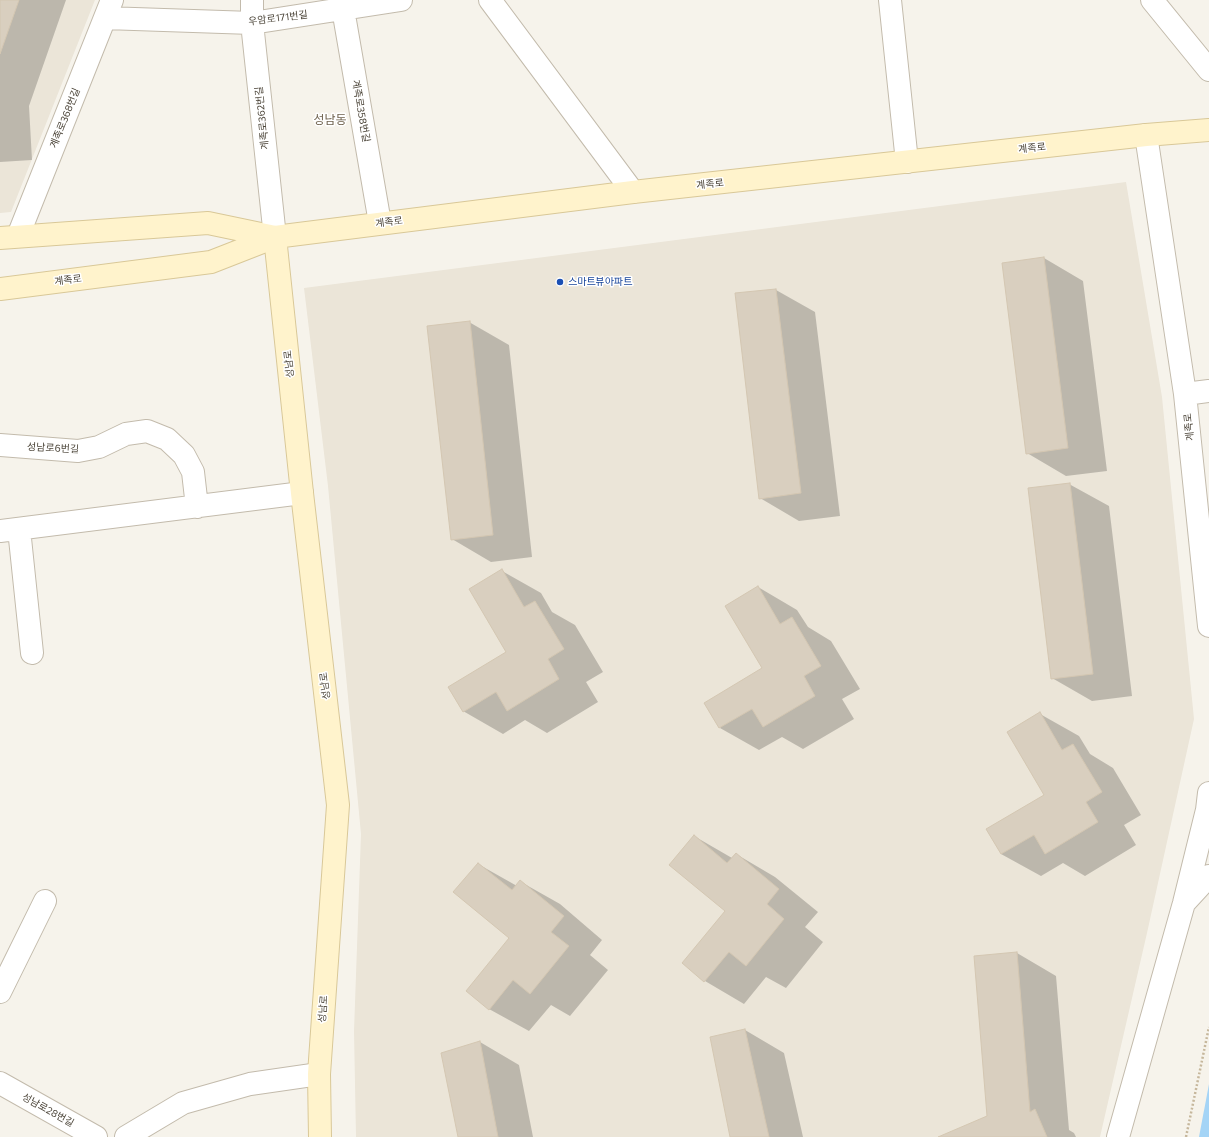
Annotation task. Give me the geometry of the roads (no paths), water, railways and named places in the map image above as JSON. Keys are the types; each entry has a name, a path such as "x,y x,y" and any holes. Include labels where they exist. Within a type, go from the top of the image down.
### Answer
{"main road":[{"name":"계족로","path":"1,291 211,262 275,237 380,223 633,192 1146,135 1209,130"},
{"name":"계족로","path":"9,237 208,223 275,237"},
{"name":"성남로","path":"275,237 302,492 338,805 318,1074 320,1137"}],"street":[{"name":"계족로362번길","path":"252,0 252,22 275,237"},
{"name":"우암로171번길","path":"109,9 252,22 345,5 401,0"},
{"path":"490,0 633,192"},
{"path":"890,0 907,162"},
{"path":"1152,0 1209,70"},
{"name":"계족로358번길","path":"345,5 380,223"},
{"name":"계족로368번길","path":"9,237 109,9"},
{"name":"계족로","path":"1146,135 1186,394 1209,626"},
{"path":"1186,394 1209,391"},
{"name":"성남로6번길","path":"0,445 78,451 99,447 126,434 147,431 167,439 184,455 193,472 197,507"},
{"path":"32,653 10,530 197,507 302,492"},
{"path":"1118,1137 1184,904 1207,810 1209,793"},
{"path":"1184,904 1209,876"},
{"path":"0,992 45,901"},
{"path":"126,1137 183,1103 250,1084 318,1074"},
{"name":"성남로28번길","path":"0,1083 96,1137"}],"water":[{"path":"1209,1084 1209,1137 1199,1137"}],"place":[{"name":"스마트뷰아파트","path":"560,282"}],"district":[{"name":"성남동","path":"330,120"}]}
